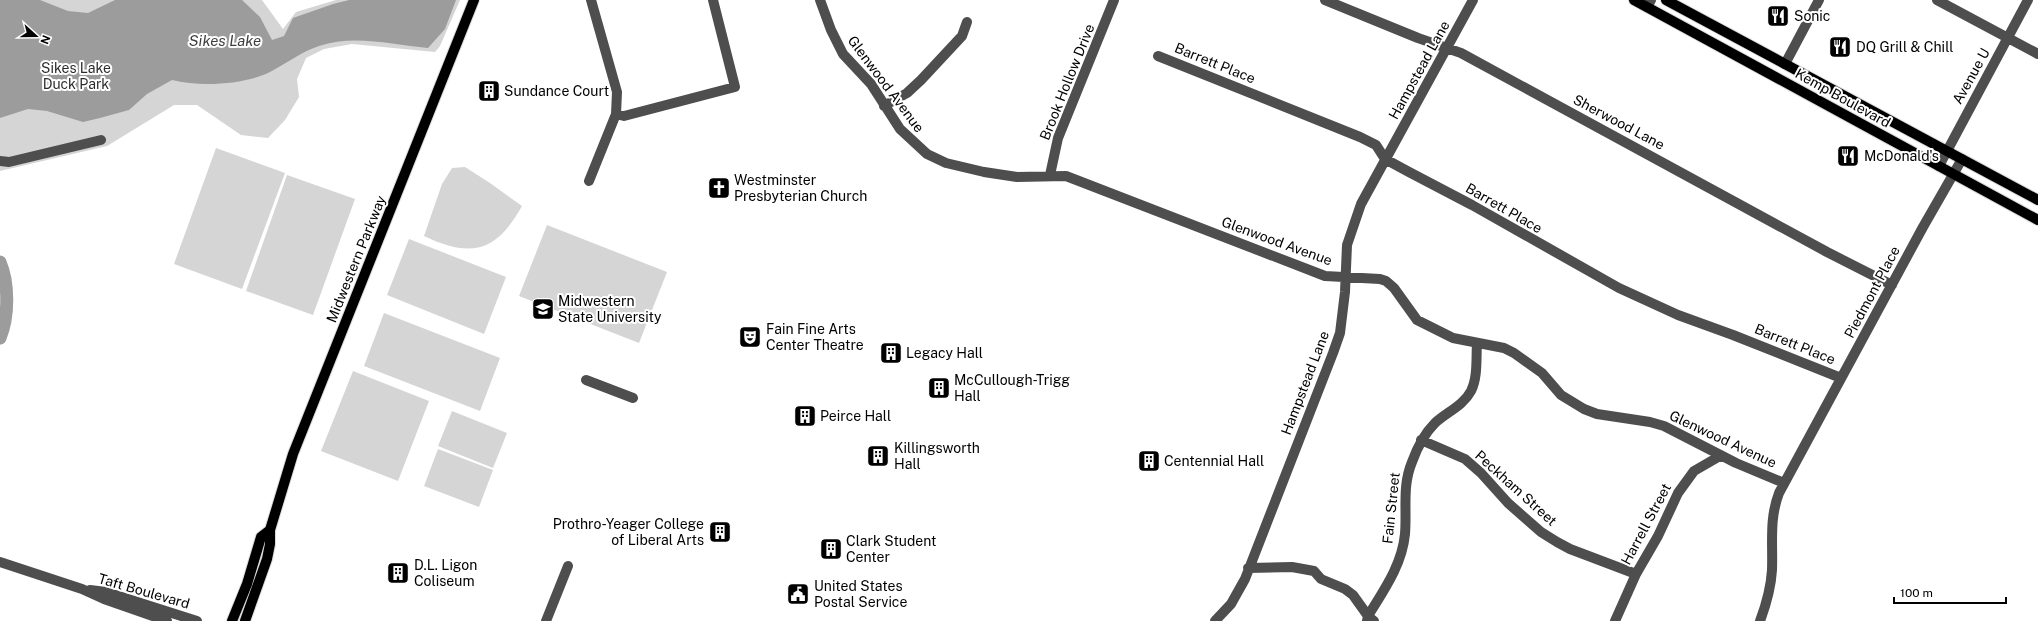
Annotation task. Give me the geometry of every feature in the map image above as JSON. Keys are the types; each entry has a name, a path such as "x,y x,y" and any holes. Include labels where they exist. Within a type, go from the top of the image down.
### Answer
{"main road":[{"name":"Midwestern Parkway","path":"245,621 267,559 270,544 270,530 304,425 474,0"},
{"name":"Kemp Boulevard","path":"1634,0 1649,4 1776,78 2038,220"},
{"name":"Kemp Boulevard","path":"1666,0 2038,200"},
{"path":"1776,78 1785,64"},
{"name":"Midwestern Parkway","path":"232,621 247,584 261,537 270,530"},
{"path":"249,610 249,621"}],"street":[{"path":"588,181 616,114 617,92 591,0"},
{"path":"616,114 624,116 735,87 713,0"},
{"name":"Glenwood Avenue","path":"820,0 831,30 843,54 871,84 900,129 920,149 946,162 984,172 1017,177 1050,175 1066,176 1325,276 1346,276 1380,279 1386,281 1407,304 1417,320 1449,336 1504,348 1514,353 1542,374 1561,395 1584,409 1597,414 1650,422 1664,426 1720,456 1784,483"},
{"name":"Brook Hollow Drive","path":"1050,175 1058,138 1114,0"},
{"name":"Sherwood Lane","path":"1324,0 1468,57 1827,252 1892,285"},
{"name":"Hampstead Lane","path":"1216,621 1238,592 1337,342 1346,276 1347,245 1361,204 1473,0"},
{"path":"1785,64 1819,0"},
{"path":"1937,0 2038,54"},
{"name":"Avenue U","path":"1939,166 2028,0"},
{"path":"884,106 907,93 921,80 962,36 967,22"},
{"name":"Barrett Place","path":"1158,56 1360,137 1376,145 1385,159 1646,302 1842,378"},
{"path":"0,161 9,162 101,140"},
{"name":"Piedmont Place","path":"1760,621 1765,607 1772,571 1771,539 1774,510 1784,483 1962,159"},
{"name":"Fain Street","path":"1370,619 1395,573 1405,535 1406,477 1421,440 1435,423 1462,403 1471,391 1475,378 1477,343"},
{"path":"586,380 633,398"},
{"name":"Peckham Street","path":"1421,440 1465,459 1482,473 1508,503 1552,539 1570,549 1636,574"},
{"name":"Harrell Street","path":"1615,621 1636,574 1686,480 1694,471 1720,456"},
{"name":"Taft Boulevard","path":"0,562 82,589 104,599 167,621"},
{"path":"546,621 568,566"},
{"path":"1248,568 1292,567 1314,571 1321,579 1353,595 1370,619"},
{"name":"Taft Boulevard","path":"82,589 106,592 197,621"}],"green space":[{"name":"Sikes Lake Duck Park","path":"0,0 262,0 283,29 296,12 336,0 460,0 440,46 435,52 352,44 324,49 306,58 297,79 299,97 285,120 268,138 241,135 197,105 174,105 107,146 0,171"},
{"path":"216,148 285,173 242,289 174,264"},
{"path":"465,167 522,206 502,234 492,242 480,247 468,249 440,243 424,236 442,184 452,168"},
{"path":"287,175 355,199 313,315 246,291"},
{"path":"547,225 667,272 639,343 519,296"},
{"path":"409,239 506,277 484,334 387,295"},
{"path":"384,313 500,358 480,411 364,366"},
{"path":"353,371 429,401 398,481 321,451"},
{"path":"452,411 507,433 493,468 438,446"},
{"path":"438,449 493,470 479,507 424,486"}],"water":[{"name":"Sikes Lake Duck Park","path":"0,0 40,0 68,11 88,13 115,0 242,0 260,17 272,40 284,36 293,18 349,0 456,0 445,29 428,48 374,41 346,41 332,43 312,48 270,72 248,80 222,84 195,84 172,80 147,94 129,110 83,122 47,111 28,109 0,118"}],"waterway":[{"path":"0,262 5,280 7,300 5,320 0,338"}],"place":[{"name":"Sonic","path":"1778,16"},
{"name":"DQ Grill & Chill","path":"1840,47"},
{"name":"Sundance Court","path":"489,91"},
{"name":"McDonald's","path":"1848,156"},
{"name":"Westminster Presbyterian Church","path":"719,188"},
{"name":"Midwestern State University","path":"543,309"},
{"name":"Fain Fine Arts Center Theatre","path":"750,337"},
{"name":"Legacy Hall","path":"891,353"},
{"name":"McCullough-Trigg Hall","path":"939,388"},
{"name":"Peirce Hall","path":"805,416"},
{"name":"Killingsworth Hall","path":"878,456"},
{"name":"Centennial Hall","path":"1149,461"},
{"name":"Prothro-Yeager College of Liberal Arts","path":"720,532"},
{"name":"Clark Student Center","path":"831,549"},
{"name":"D.L. Ligon Coliseum","path":"398,573"},
{"name":"United States Postal Service","path":"798,594"}],"water label":[{"name":"Sikes Lake","path":"225,41"}]}
